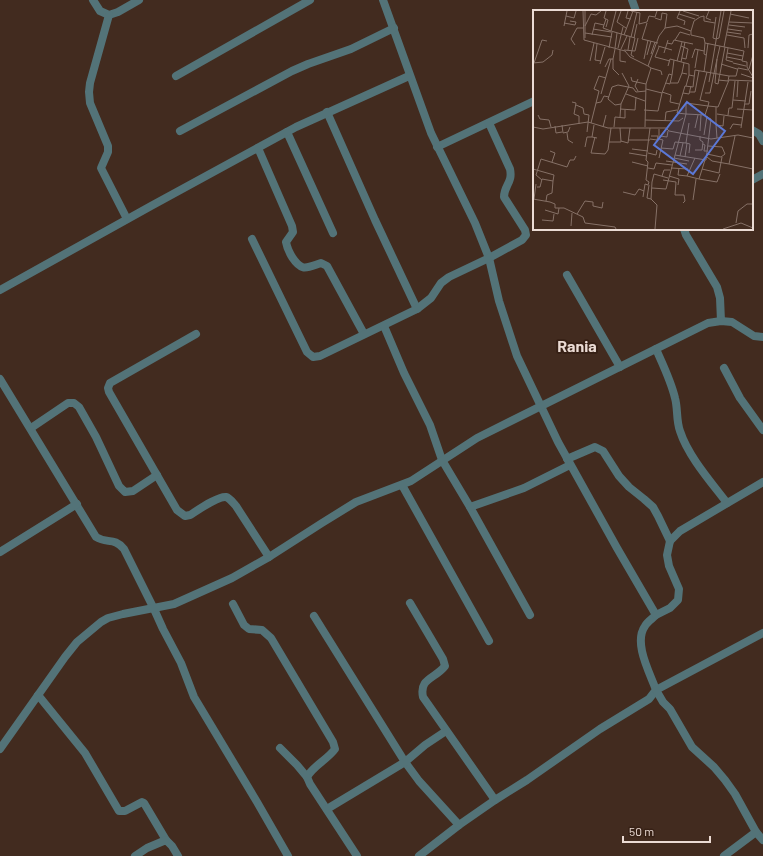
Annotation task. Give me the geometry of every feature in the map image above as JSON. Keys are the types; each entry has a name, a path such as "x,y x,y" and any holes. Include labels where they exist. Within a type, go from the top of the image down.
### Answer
{"street":[{"path":"93,0 100,11 109,15 118,12 139,0"},
{"path":"176,76 310,0"},
{"path":"384,0 409,76 437,147 475,223 489,258 494,285 517,356 540,406 569,462 656,615"},
{"path":"632,0 636,10"},
{"path":"109,15 90,83 89,92 90,103 108,146 108,152 101,168 127,219"},
{"path":"180,131 292,72 313,62 351,50 394,28"},
{"path":"0,290 287,132 327,112 409,76"},
{"path":"437,147 533,101"},
{"path":"327,112 375,220 417,309"},
{"path":"252,239 307,352 313,357 320,356 364,334 384,326 417,309 431,298 441,283 449,277 522,240 526,235 525,230 504,197 504,191 510,182 510,169 489,123"},
{"path":"753,131 759,134 763,140"},
{"path":"287,132 333,233"},
{"path":"258,148 292,226 293,232 286,242 287,248 297,264 302,268 308,268 321,263 327,266 364,334"},
{"path":"753,179 763,174"},
{"path":"684,230 717,287 720,298 721,321"},
{"path":"567,275 620,367"},
{"path":"0,749 38,694 77,642 108,618 174,604 221,583 269,557 356,502 402,485 444,463 476,438 708,323 721,321 732,322 754,336 763,337"},
{"path":"384,326 404,373 430,425 444,463 530,615"},
{"path":"196,334 110,383 108,388 125,421 177,510 185,516 190,515 219,498 225,497 230,499 269,557"},
{"path":"656,349 675,397 677,421 684,441 702,471 727,503"},
{"path":"724,368 740,398 763,430"},
{"path":"0,378 4,392 30,428 96,537 101,540 114,541 120,544 124,549 154,609 162,629 183,667 194,697 288,856"},
{"path":"30,428 68,403 74,403 79,407 96,437 119,486 125,492 133,491 157,475"},
{"path":"470,507 524,488 595,447 604,451 619,476 629,487 653,507 670,541"},
{"path":"763,482 680,531 670,541 667,555 669,566 680,594 675,604 656,615 644,627 640,637 642,651 656,690 670,709 692,747 714,767 725,780 756,832 763,840"},
{"path":"402,485 489,640"},
{"path":"0,552 77,504"},
{"path":"233,604 244,625 250,629 262,630 271,638 333,742 335,749 331,755 311,771 307,777"},
{"path":"410,604 443,659 445,666 440,672 424,683 422,690 423,697 495,800"},
{"path":"314,616 405,762 460,825"},
{"path":"419,856 495,800 527,780 600,729 649,699 656,690 763,633"},
{"path":"38,694 85,753 119,811 126,811 142,802 144,803 166,840 178,856"},
{"path":"326,809 405,762 446,731"},
{"path":"280,748 307,777 310,784 357,856"},
{"path":"724,856 756,832"},
{"path":"136,856 147,848 166,840"}],"district":[{"name":"Rania","path":"577,346"}]}
